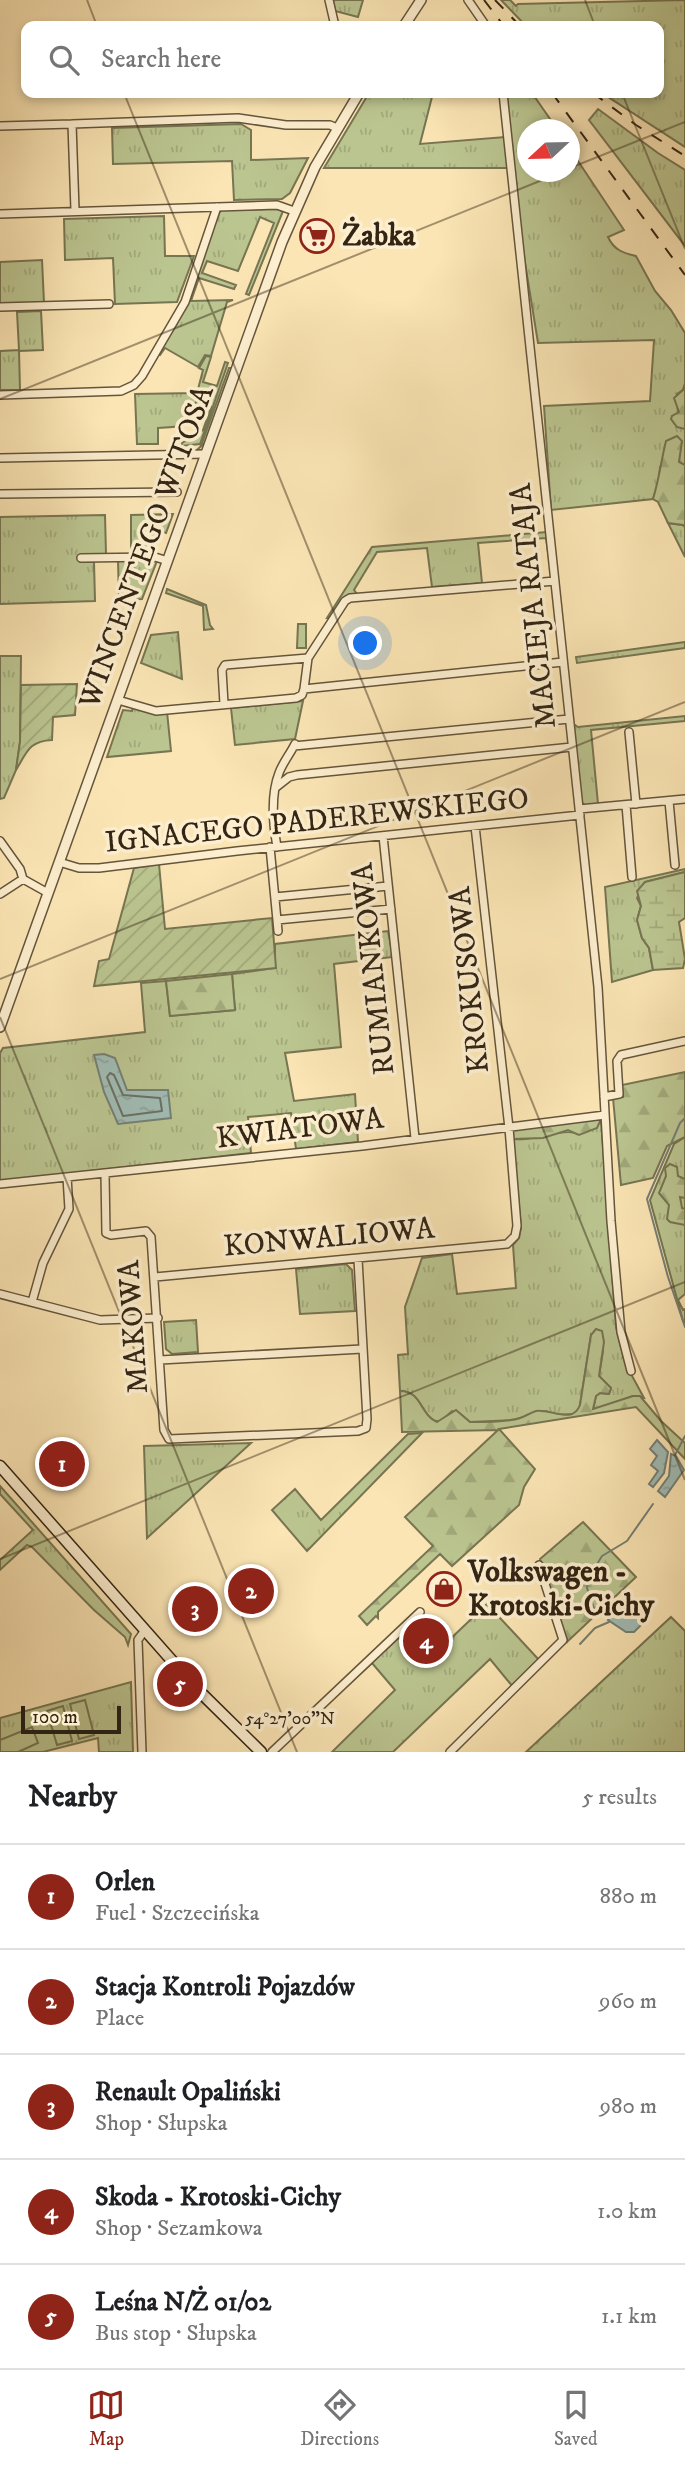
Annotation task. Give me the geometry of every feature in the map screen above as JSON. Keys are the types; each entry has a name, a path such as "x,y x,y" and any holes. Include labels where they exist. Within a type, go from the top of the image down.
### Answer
{"main road":[{"path":"0,1466 197,1689 261,1752"}],"street":[{"path":"329,0 334,21"},
{"path":"407,21 421,0"},
{"path":"468,0 483,21"},
{"name":"WINCENTEGO WITOSA","path":"0,1027 295,211 315,167 353,98"},
{"name":"MACIEJA RATAJA","path":"504,98 598,987 611,1221 621,1332 631,1371"},
{"path":"0,126 238,118 286,125 330,125 337,128"},
{"path":"72,124 75,211"},
{"path":"0,214 276,205 295,211"},
{"path":"0,395 121,391 134,385 142,376 185,302 217,207"},
{"path":"0,307 109,304"},
{"path":"0,458 206,454"},
{"path":"0,494 177,492"},
{"path":"80,558 155,557 168,561"},
{"path":"118,700 156,711 296,698 302,695 304,689 308,658 345,601 350,598 555,581"},
{"path":"224,704 222,670 225,665 308,658"},
{"path":"304,689 563,662"},
{"path":"278,931 273,816 275,788 279,771 295,745 569,719"},
{"path":"629,732 636,804"},
{"path":"275,788 289,777 297,775 572,747"},
{"name":"IGNACEGO PADEREWSKIEGO","path":"60,862 99,868 475,826 685,799"},
{"path":"669,801 675,865"},
{"path":"626,805 632,877"},
{"name":"KROKUSOWA","path":"475,826 509,1128 517,1226 515,1236 508,1244"},
{"name":"RUMIANKOWA","path":"383,836 415,1138"},
{"path":"0,842 20,869 23,879 48,893"},
{"path":"0,894 23,879"},
{"path":"275,897 388,886"},
{"path":"277,919 391,909"},
{"path":"604,1097 619,1094 617,1061 621,1055 685,1041"},
{"name":"KWIATOWA","path":"0,1184 605,1115"},
{"name":"MAKOWA","path":"105,1174 106,1233 111,1235 148,1232 155,1276 164,1430 167,1438 173,1440 358,1431 366,1428 362,1349"},
{"path":"32,1301 43,1264 69,1209 67,1177"},
{"name":"KONWALIOWA","path":"155,1276 508,1244"},
{"path":"160,1360 362,1349 358,1259"},
{"path":"0,1294 100,1320 158,1318"},
{"path":"450,1752 563,1640 538,1565"},
{"path":"272,1752 420,1612"},
{"path":"142,1752 138,1640 145,1630"}],"green space":[{"path":"333,0 363,0 358,17 335,11"},
{"path":"501,0 510,0 516,6 685,0 685,147 610,98 664,98 664,21 521,21"},
{"path":"366,98 432,98 420,144 505,137 508,168 324,168"},
{"path":"507,98 535,98 550,119 517,119 517,182 580,182 580,164 624,230 608,237 610,241 619,250 636,256 655,291 685,333 685,384 683,390 677,394 678,414 681,427 685,429 685,465 679,462 678,455 682,441 660,467 653,499 551,510 544,406 650,401 654,340 538,343 521,238"},
{"path":"598,109 685,170 685,246 589,120"},
{"path":"241,124 251,130 251,160 308,158 290,193 282,199 234,200 232,161 113,164 112,128"},
{"path":"222,210 283,211 249,295 246,294 274,223 260,217 238,271 207,261 202,273 236,285 234,289 199,278 191,301 233,300 227,302 211,356 205,355 198,367 165,348 158,354 182,312 219,213"},
{"path":"164,216 165,256 194,256 177,302 115,304 113,258 65,260 64,219"},
{"path":"42,260 44,303 0,305 0,262"},
{"path":"41,311 43,350 19,351 20,390 0,390 0,351 19,350 17,312"},
{"path":"206,356 211,357 203,382 217,386 225,362 228,363 200,444 182,446 182,443 203,430 211,407 196,402 186,422 180,426 158,428 158,444 137,444 135,394 197,393 203,370 199,368"},
{"path":"229,368 233,368 207,441 197,450 201,446"},
{"path":"685,384 685,429 677,427 671,419 679,412 674,398 683,390"},
{"path":"677,436 682,441 679,462 685,465 685,527 668,523 658,502 653,499 666,441"},
{"path":"173,514 166,533 155,529 155,554 131,553 131,515"},
{"path":"105,515 106,554 79,555 80,562 94,562 95,601 0,604 0,517"},
{"path":"668,523 685,527 685,557"},
{"path":"547,532 550,566 546,538 478,543 482,583 432,587 427,548 377,552 354,590 357,594 345,597 331,618 327,618 372,547"},
{"path":"118,561 157,561 142,599 119,600"},
{"path":"167,589 206,605 213,629 204,630 203,606 166,593"},
{"path":"298,624 306,624 306,648 297,648"},
{"path":"178,632 182,679 141,663 151,635"},
{"path":"685,642 685,648 577,663 576,657"},
{"path":"0,656 21,656 20,742 16,770 4,798 0,799"},
{"path":"77,684 75,715 53,717 52,740 33,745 16,770 20,742 21,685"},
{"path":"303,701 295,739 235,745 231,708"},
{"path":"133,707 167,712 171,751 107,757 123,710 132,711"},
{"path":"685,716 685,721 591,730 598,804 586,806 582,803 572,723 578,727"},
{"path":"159,864 165,929 272,918 276,968 94,986 99,961 109,959 134,868"},
{"path":"685,869 685,872 645,882 637,898 641,906 637,920 642,938 649,948 653,970 612,982 605,887"},
{"path":"685,872 685,918 679,922 685,959 683,968 653,970 649,948 642,938 637,920 641,906 637,891 645,882"},
{"path":"388,931 393,957 334,964 341,1047 285,1053 294,1101 355,1094 358,1142 296,1149 291,1113 248,1117 251,1153 0,1181 0,1053 3,1048 145,1032 141,983 166,981 170,1016 235,1010 232,974 275,968 275,944"},
{"path":"232,974 235,1010 170,1016 166,981"},
{"path":"685,1072 685,1137 667,1146 653,1178 621,1185 613,1098 623,1097 622,1085"},
{"path":"601,1119 616,1327 625,1363 644,1398 633,1396 593,1410 596,1396 600,1393 609,1394 611,1388 599,1376 603,1351 591,1335 580,1405 573,1414 556,1415 546,1411 513,1420 470,1422 452,1411 441,1421 433,1421 412,1394 400,1391 398,1355 408,1354 405,1307 422,1258 452,1254 457,1294 516,1288 513,1245 519,1238 521,1228 513,1139 529,1139 565,1132 577,1134 601,1122"},
{"path":"601,1119 597,1128 579,1135 568,1130 543,1138 513,1139 512,1130"},
{"path":"685,1137 685,1294 678,1300 683,1310 685,1309 685,1323 683,1321 650,1200 674,1144"},
{"path":"670,1164 677,1167 678,1176 685,1179 685,1198 680,1197 682,1208 685,1209 685,1225 667,1219 669,1205 659,1193 666,1176 665,1168"},
{"path":"346,1264 352,1270 355,1311 300,1314 296,1269"},
{"path":"196,1320 198,1352 172,1354 166,1349 164,1322"},
{"path":"596,1329 602,1331 604,1342 599,1376 611,1388 609,1394 600,1393 596,1396 593,1409 640,1396 661,1421 685,1443 685,1459 636,1407 499,1429 535,1469 524,1487 519,1505 452,1566 440,1554 378,1612 378,1618 376,1616 367,1625 359,1616 433,1546 405,1517 498,1430 402,1432 400,1391 413,1395 431,1419 437,1422 456,1410 470,1422 509,1420 536,1411 572,1414 580,1405 591,1335"},
{"path":"422,1433 307,1551 272,1510 295,1489 321,1520 408,1434"},
{"path":"251,1443 147,1538 144,1446"},
{"path":"0,1486 131,1634 128,1645 125,1637 94,1610 32,1547 27,1545 0,1570 0,1560 33,1530 0,1494"},
{"path":"583,1522 636,1577 567,1642 540,1559"},
{"path":"487,1604 540,1661 513,1687 490,1659 393,1752 332,1752 395,1690 372,1663 327,1704 397,1639 401,1637 425,1663"},
{"path":"671,1617 685,1631 685,1752 526,1752"},
{"path":"131,1682 133,1752 99,1752 98,1738 43,1752 0,1752 0,1718"},
{"path":"85,1700 94,1735 79,1739 70,1704"},
{"path":"63,1706 72,1741 57,1745 47,1711"},
{"path":"32,1727 38,1743 18,1752 0,1752 0,1740"}],"water":[{"path":"104,1054 115,1058 127,1090 168,1090 171,1118 118,1124 104,1092 94,1055"},
{"path":"657,1440 668,1452 664,1473 653,1487 649,1484 658,1471 651,1465 657,1456 650,1449"},
{"path":"671,1454 676,1456 684,1470 665,1497 658,1491 669,1476"},
{"path":"621,1605 632,1608 641,1617 641,1625 634,1632 626,1632 608,1620"}],"waterway":[{"path":"685,1118 680,1123 647,1199 685,1327"},
{"path":"675,1455 685,1436"},
{"path":"596,1614 587,1588 589,1577 602,1556 627,1541 653,1504"},
{"path":"580,1644 595,1628 609,1622"}],"railway":[{"path":"484,0 500,21"},
{"path":"495,0 515,21"},
{"path":"556,98 685,275"},
{"path":"600,98 685,156"}],"place":[{"name":"Żabka","path":"317,236"},
{"name":"Orlen","path":"62,1464"},
{"name":"Volkswagen - Krotoski-Cichy","path":"444,1589"},
{"name":"Stacja Kontroli Pojazdów","path":"251,1591"},
{"name":"Renault Opaliński","path":"195,1609"},
{"name":"Skoda - Krotoski-Cichy","path":"426,1641"},
{"name":"Leśna N/Ż 01/02","path":"180,1684"}]}
